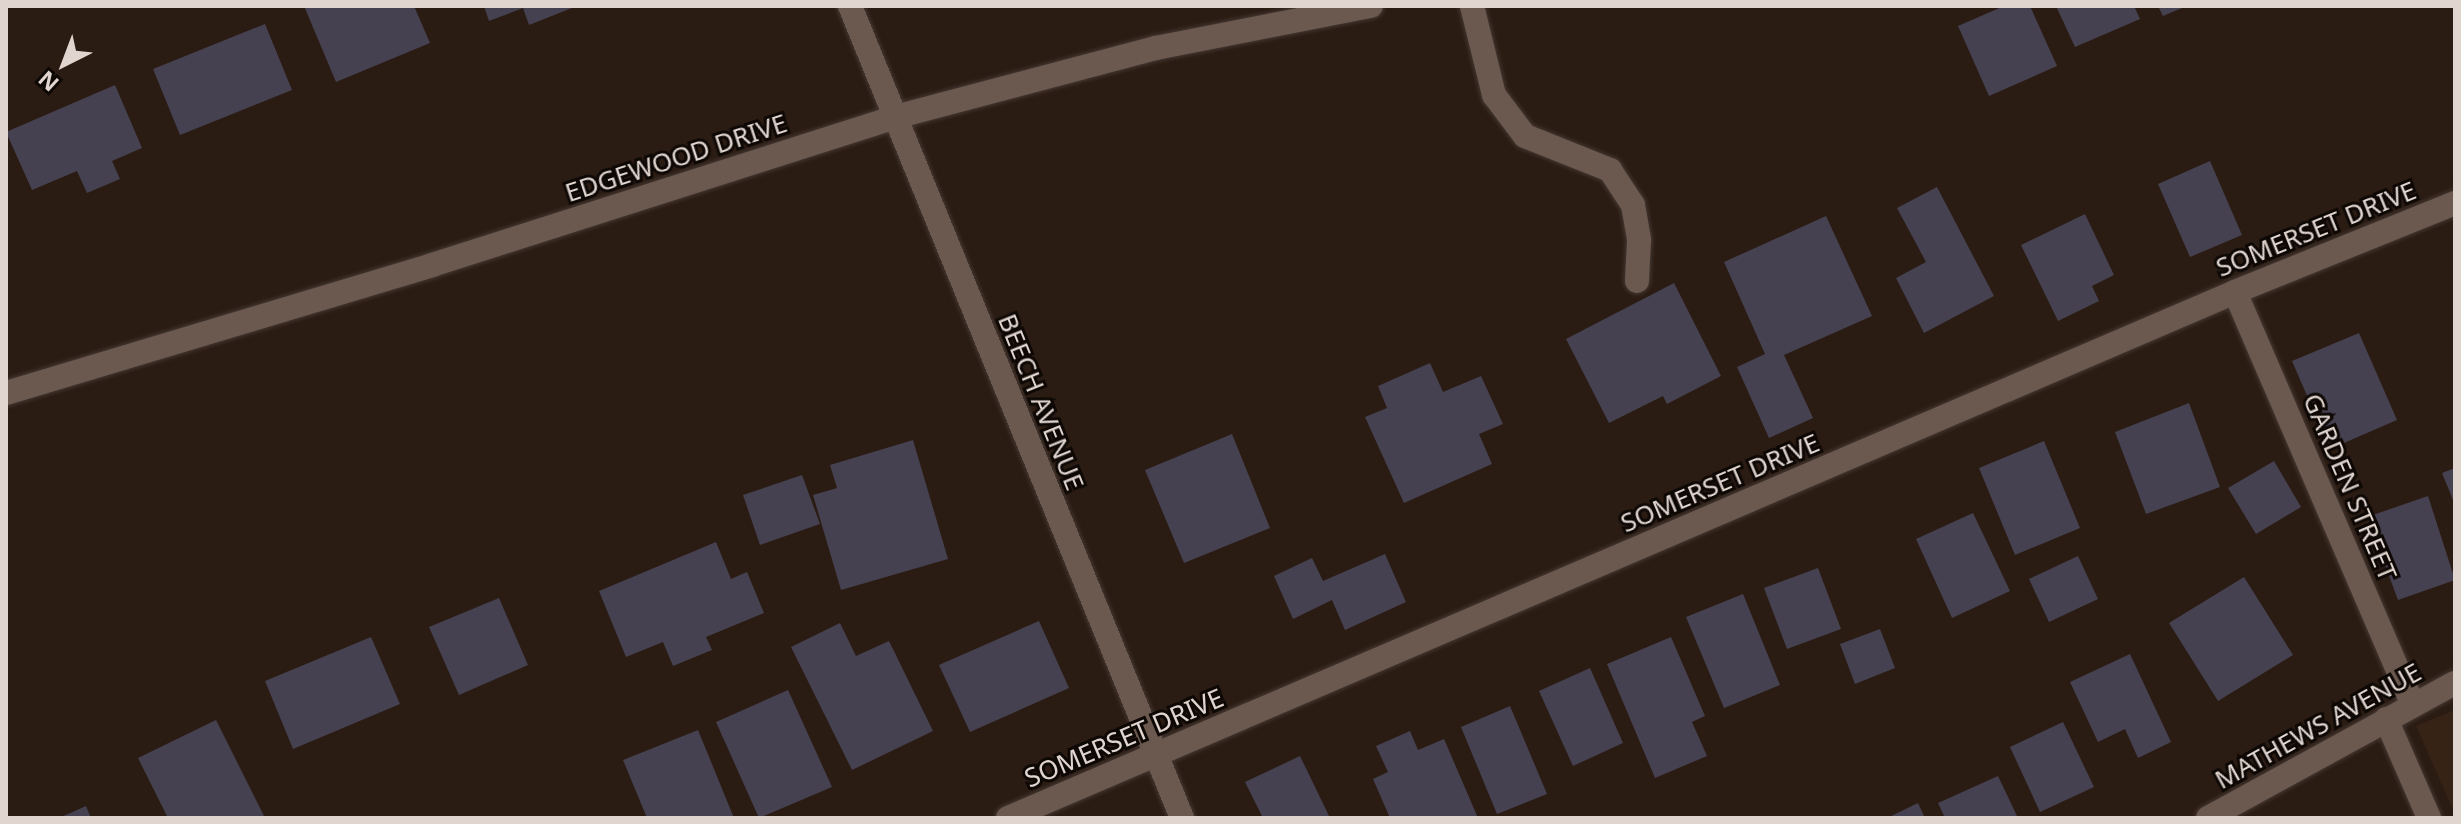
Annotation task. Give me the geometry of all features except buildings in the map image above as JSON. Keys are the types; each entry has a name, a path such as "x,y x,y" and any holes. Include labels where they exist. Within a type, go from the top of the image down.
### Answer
{"street":[{"name":"BEECH AVENUE","path":"850,6 1182,818"},
{"name":"EDGEWOOD DRIVE","path":"6,393 432,265 895,117 1156,48 1371,6"},
{"path":"1472,6 1494,95 1525,136 1610,170 1633,205 1639,240 1637,281"},
{"name":"SOMERSET DRIVE","path":"1008,818 2235,292 2455,203"},
{"name":"GARDEN STREET","path":"2235,292 2413,705"},
{"name":"MATHEWS AVENUE","path":"2208,818 2455,683"},
{"path":"2386,719 2429,818"}],"shaded area":[{"path":"2455,710 2455,814 2416,726"}]}
